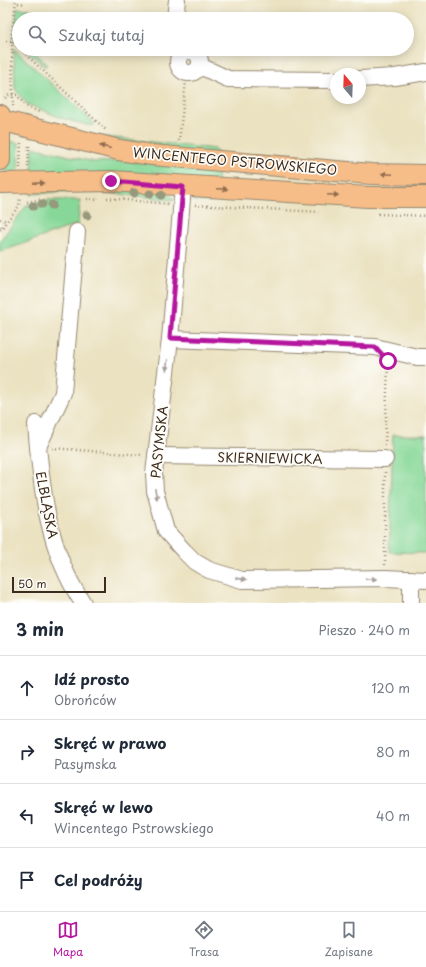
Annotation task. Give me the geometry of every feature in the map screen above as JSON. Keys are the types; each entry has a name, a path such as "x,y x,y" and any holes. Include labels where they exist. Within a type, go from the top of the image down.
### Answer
{"main road":[{"path":"0,160 4,112"},
{"name":"WINCENTEGO PSTROWSKIEGO","path":"4,112 102,146 147,155 371,174 426,175"},
{"name":"WINCENTEGO PSTROWSKIEGO","path":"0,182 111,181 183,196 426,197"}],"street":[{"path":"176,12 177,0"},
{"path":"198,56 200,60 193,70 228,78 330,80"},
{"path":"366,79 395,77 426,72"},
{"name":"PASYMSKA","path":"183,196 170,338 154,473 155,491 166,530 190,556 209,570 242,580 385,578 418,580"},
{"path":"38,447 63,393 77,232"},
{"path":"170,338 375,347 417,357 426,357"},
{"name":"ELBLĄSKA","path":"36,424 42,491 51,536 70,584 83,603"},
{"name":"SKIERNIEWICKA","path":"156,456 385,460"},
{"path":"411,603 418,580"}],"path":[{"path":"15,12 16,0"},
{"path":"18,3 25,4"},
{"path":"6,42 12,41"},
{"path":"4,112 13,95 12,56"},
{"path":"28,56 110,133 104,132"},
{"path":"179,141 193,70"},
{"path":"4,112 13,95"},
{"path":"13,95 17,95 26,106 43,114"},
{"path":"171,140 186,142"},
{"path":"20,170 21,144"},
{"path":"28,169 29,146"},
{"path":"1,228 19,206 20,194"},
{"path":"97,198 183,196 220,207"},
{"path":"0,219 7,221"},
{"path":"1,228 7,228"},
{"path":"375,347 388,361 385,460 385,578"},
{"path":"38,447 156,456"}],"green space":[{"path":"17,8 30,9 30,12 17,12"},
{"path":"14,56 22,56 95,125 87,125 64,119 27,104 15,89"},
{"path":"33,56 39,56 47,65 45,67"},
{"path":"90,135 215,149 218,154 164,149"},
{"path":"9,141 19,143 18,177 5,174"},
{"path":"33,147 94,162 127,161 218,169 217,182 32,177"},
{"path":"99,188 169,194 175,200 121,194 67,191 31,195 31,190"},
{"path":"202,196 216,197 210,202 192,201"},
{"path":"49,200 80,200 78,224 0,252 0,241 27,205"},
{"path":"393,435 426,435 426,553 389,552"}],"route":[{"path":"111,181 183,187 183,204 170,338 375,347 388,361"}]}
